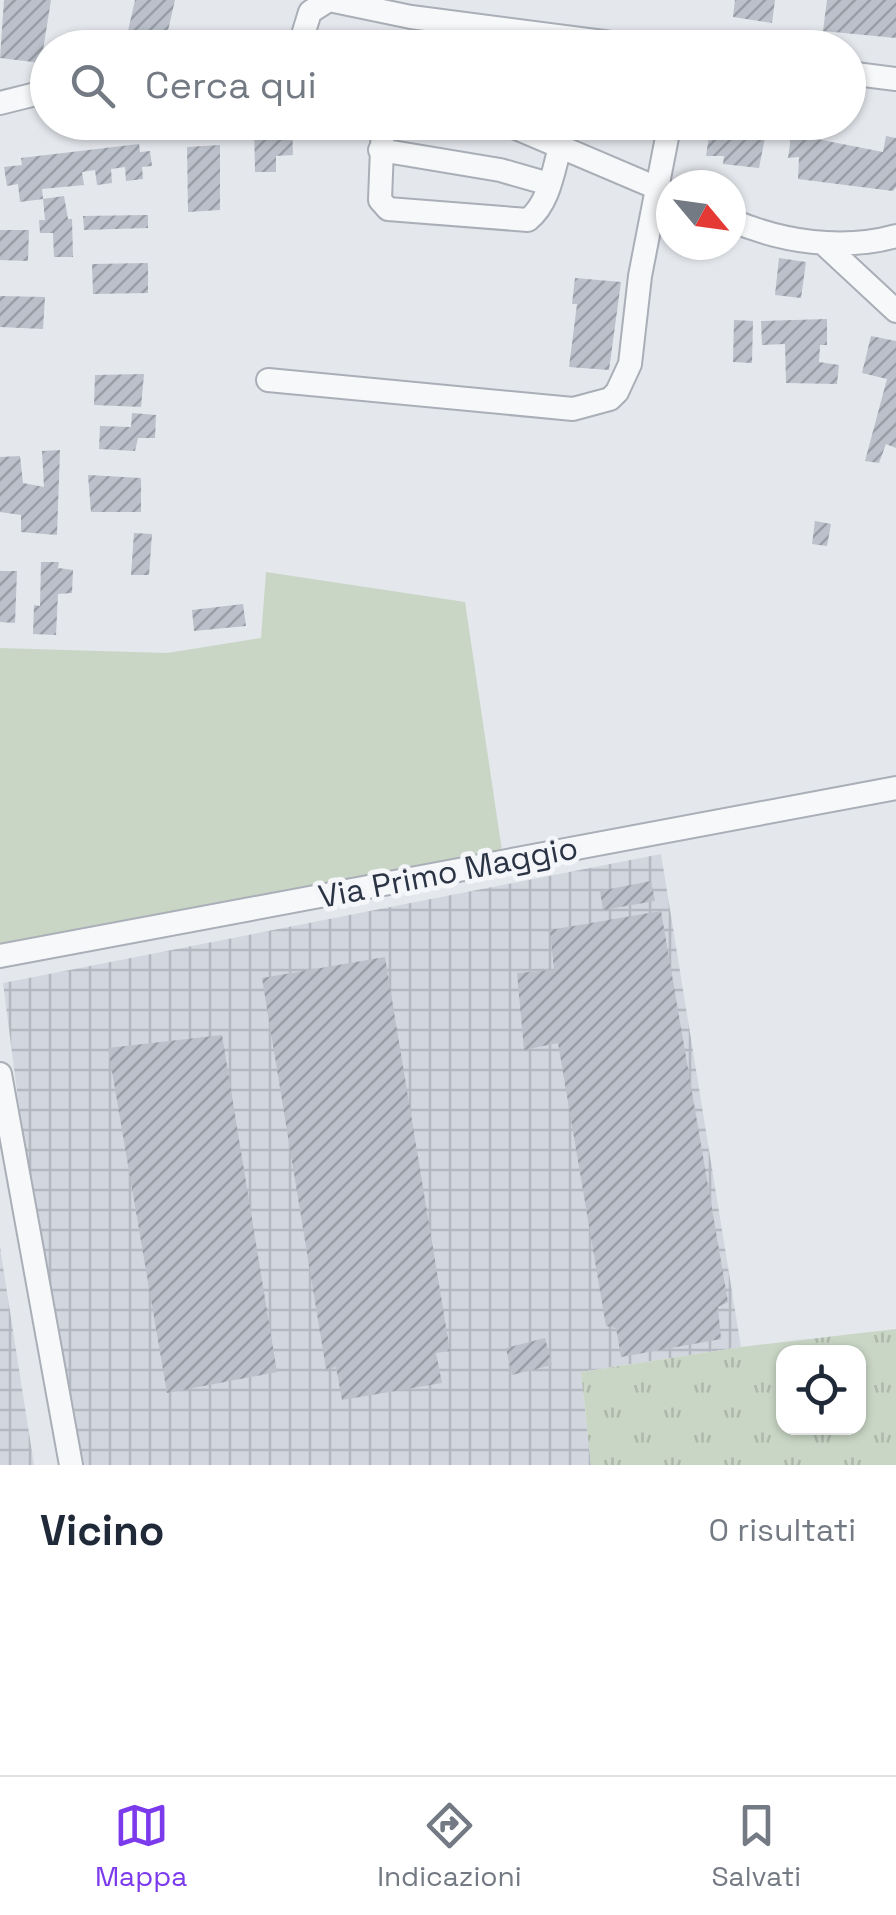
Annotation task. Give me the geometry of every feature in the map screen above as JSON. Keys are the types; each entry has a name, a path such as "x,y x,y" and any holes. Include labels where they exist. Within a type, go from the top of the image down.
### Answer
{"street":[{"path":"304,30 310,12 329,0 411,17 511,30"},
{"path":"866,75 896,79"},
{"path":"0,104 30,96"},
{"path":"381,140 380,200 388,209 528,220 539,211 560,147"},
{"path":"544,140 656,188"},
{"path":"667,170 669,140"},
{"path":"380,150 500,170 549,184"},
{"path":"268,380 573,409 610,400 630,364 640,276 656,222"},
{"path":"746,226 824,244 896,236"},
{"path":"824,244 896,311"},
{"name":"Via Primo Maggio","path":"0,956 896,788"},
{"path":"0,1074 72,1465"}],"shaded area":[{"path":"661,854 741,1347 581,1372 591,1465 76,1465 3,983"},
{"path":"0,1246 2,1260 34,1465 0,1465"}],"green space":[{"path":"266,572 465,602 502,851 0,948 0,648 167,653 261,638"},
{"path":"896,1329 896,1465 591,1465 581,1372 741,1347"}],"building":[{"path":"4,0 51,0 46,30 30,30 30,62 0,58"},
{"path":"135,0 175,0 168,30 128,30"},
{"path":"735,0 775,0 772,23 733,17"},
{"path":"827,0 896,0 896,38 866,35 866,30 823,30"},
{"path":"886,136 896,138 896,187 893,191 798,179 799,157 788,158 790,140 822,140 883,152"},
{"path":"254,140 292,140 293,155 276,156 276,172 255,172"},
{"path":"708,140 764,140 759,168 723,164 724,156 706,156"},
{"path":"139,144 140,152 150,151 152,166 142,167 143,179 126,181 125,167 111,169 112,183 97,185 95,170 82,172 84,185 42,189 43,199 20,202 18,184 7,186 4,167 22,165 21,158"},
{"path":"220,145 220,210 188,212 187,147"},
{"path":"64,196 68,219 72,219 73,257 54,257 53,233 40,233 39,220 45,220 43,199"},
{"path":"148,215 148,228 84,230 83,216"},
{"path":"0,230 29,230 28,261 0,260"},
{"path":"779,258 806,262 801,298 775,295"},
{"path":"148,263 148,293 93,294 92,264"},
{"path":"575,278 621,282 609,370 569,367 577,304 572,304"},
{"path":"0,296 45,297 43,329 0,327"},
{"path":"827,319 827,345 820,345 819,362 839,365 837,384 786,383 785,344 762,345 761,321"},
{"path":"734,320 753,321 752,363 733,362"},
{"path":"871,336 896,341 896,448 886,444 879,463 865,461 887,379 862,373"},
{"path":"144,374 141,407 94,405 95,375"},
{"path":"132,413 156,415 155,438 138,438 135,451 99,449 100,426 131,427"},
{"path":"60,450 57,535 21,532 21,515 0,512 0,457 20,456 23,483 44,487 42,451"},
{"path":"88,475 141,478 141,512 91,512"},
{"path":"815,521 831,524 827,546 812,544"},
{"path":"134,533 152,534 149,575 131,575"},
{"path":"41,562 59,562 58,568 73,570 72,593 58,594 56,635 33,634 34,605 40,606"},
{"path":"0,571 17,571 15,623 0,622"},
{"path":"243,604 246,626 194,631 192,610"},
{"path":"651,881 655,901 603,910 600,891"},
{"path":"661,911 728,1302 718,1307 721,1339 621,1357 616,1328 606,1326 558,1043 524,1050 517,973 554,970 550,930"},
{"path":"385,957 450,1351 436,1353 442,1383 342,1400 336,1367 326,1369 262,978"},
{"path":"222,1035 277,1372 167,1393 108,1048"},
{"path":"545,1338 552,1365 512,1375 506,1348"}]}
